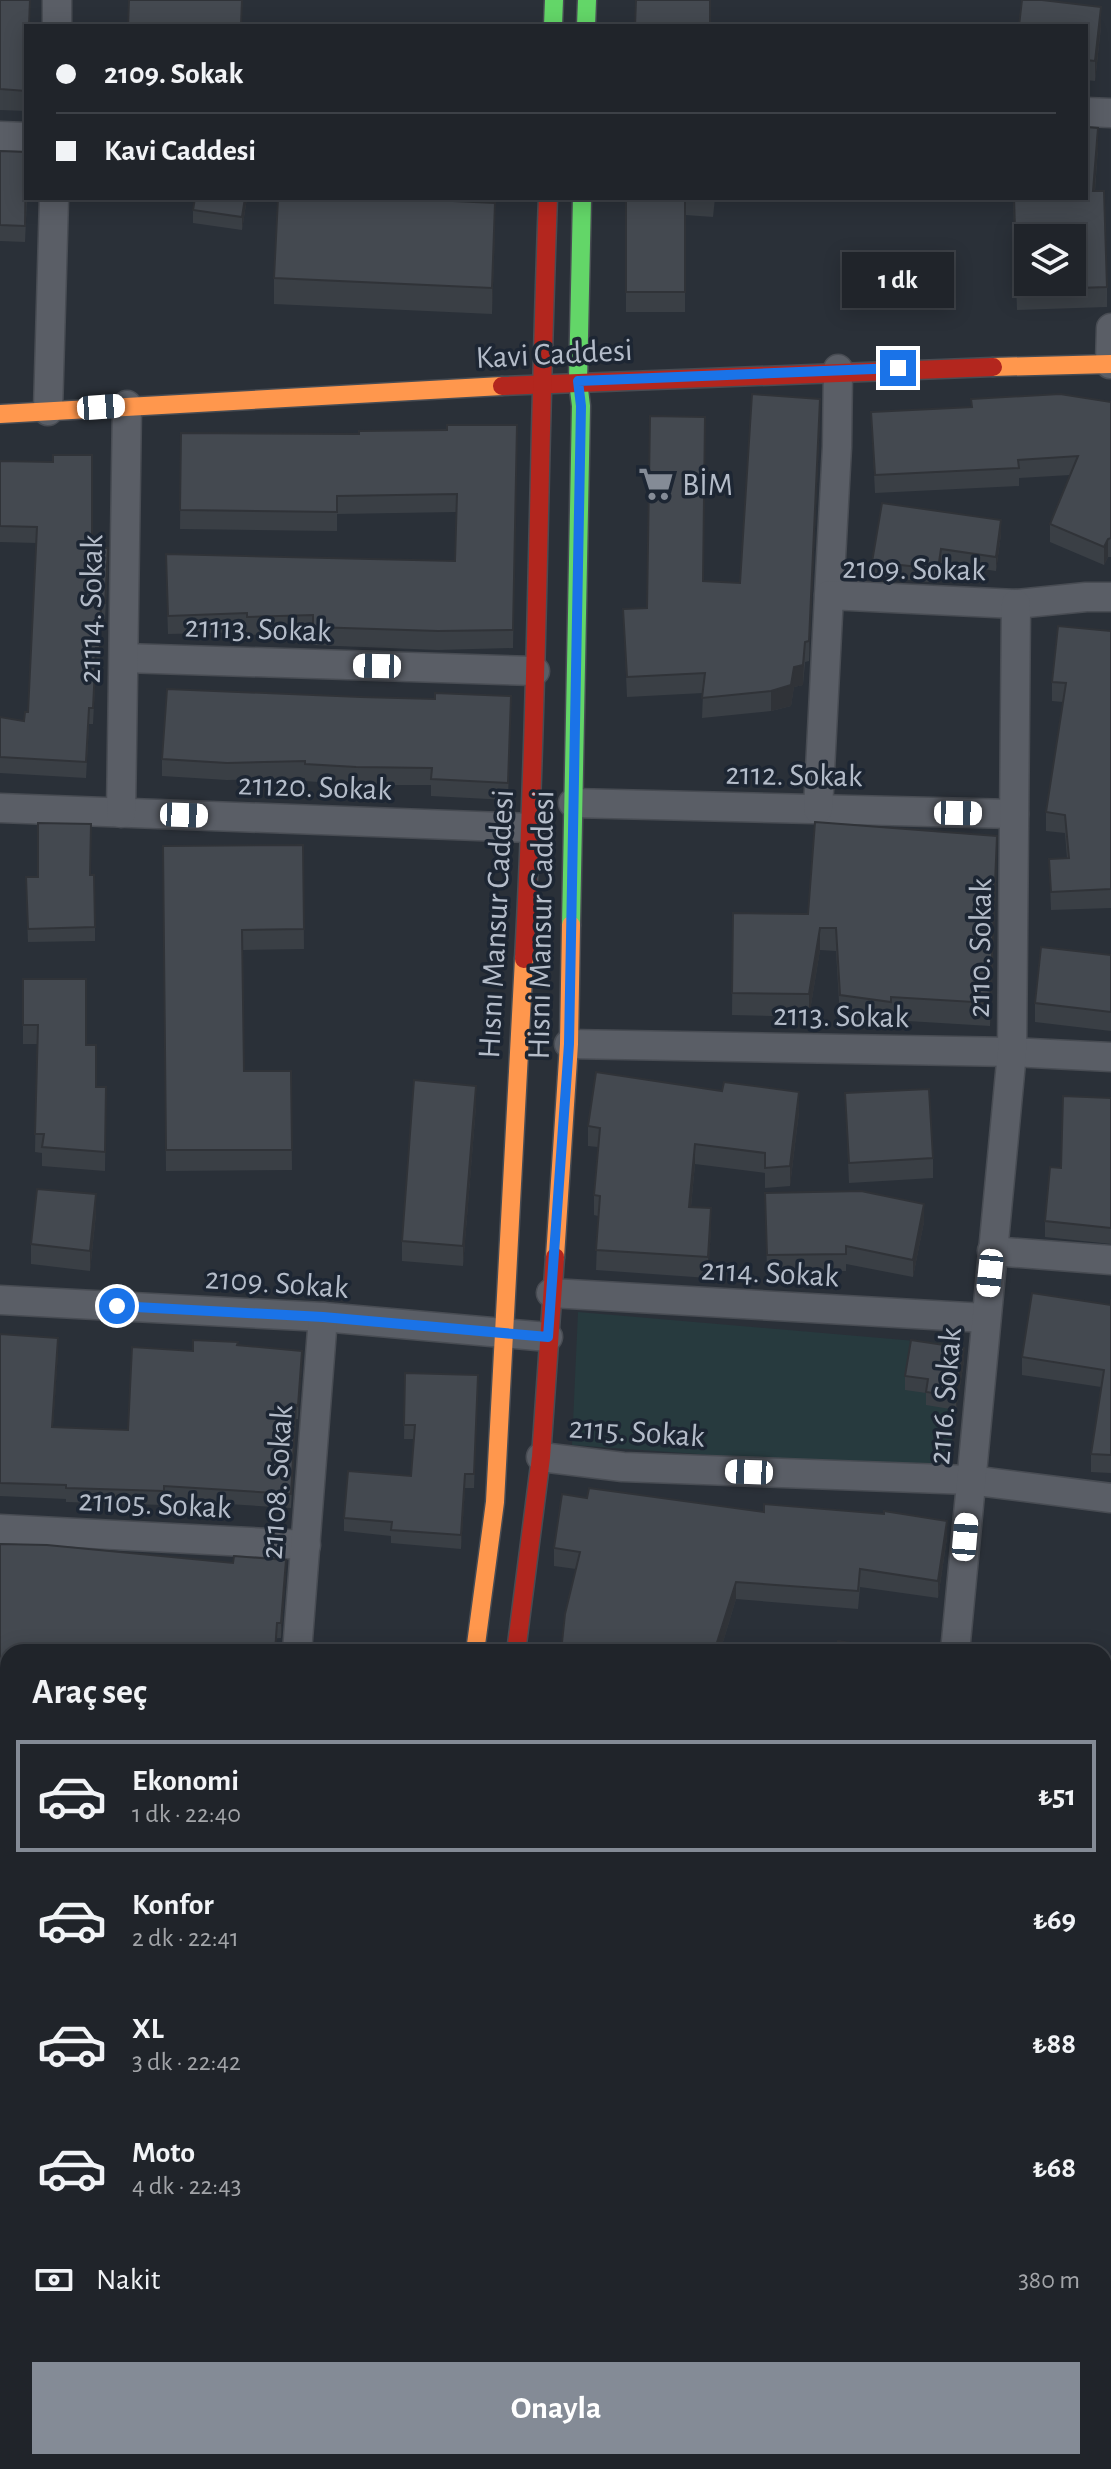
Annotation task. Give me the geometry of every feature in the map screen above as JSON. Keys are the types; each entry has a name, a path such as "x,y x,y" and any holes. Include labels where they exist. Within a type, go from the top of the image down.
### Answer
{"main road":[{"path":"553,24 554,0"},
{"path":"586,24 587,0"},
{"name":"Hısnı Mansur Caddesi","path":"476,1644 495,1502 531,828 548,200"},
{"name":"Hisni Mansur Caddesi","path":"517,1644 541,1457 569,1044 582,200"},
{"name":"Kavi Caddesi","path":"0,414 838,369 1110,364"}],"street":[{"path":"57,0 57,24"},
{"path":"1088,112 1111,113"},
{"path":"0,136 24,137"},
{"path":"48,411 54,200"},
{"path":"1110,364 1111,328"},
{"path":"829,595 838,369"},
{"name":"21114. Sokak","path":"121,813 127,405"},
{"name":"2109. Sokak","path":"818,809 829,595 1016,604 1111,597"},
{"name":"2110. Sokak","path":"1012,1052 1016,604"},
{"name":"21113. Sokak","path":"124,658 535,671"},
{"name":"2112. Sokak","path":"573,803 1014,814"},
{"name":"21120. Sokak","path":"0,808 531,828"},
{"name":"2113. Sokak","path":"569,1044 1012,1052 1111,1057"},
{"name":"2116. Sokak","path":"956,1644 1012,1052"},
{"path":"992,1251 1111,1260"},
{"name":"2114. Sokak","path":"551,1293 985,1318"},
{"name":"2109. Sokak","path":"0,1300 323,1317 548,1337"},
{"name":"21108. Sokak","path":"298,1644 323,1317"},
{"name":"2115. Sokak","path":"541,1457 623,1467 970,1480 1111,1498"},
{"name":"21105. Sokak","path":"0,1529 306,1545"}],"green space":[{"path":"578,1312 962,1345 949,1472 572,1445"}],"building":[{"path":"0,0 30,0 29,24 24,24 24,91 0,89"},
{"path":"129,0 242,0 241,24 128,24"},
{"path":"636,0 710,0 710,24 635,24"},
{"path":"1022,0 1101,7 1095,61 1088,60 1088,24 1019,24"},
{"path":"1088,127 1098,128 1093,191 1104,191 1107,287 1086,288 1086,224 1015,224 1014,200 1088,200"},
{"path":"0,151 24,152 25,226 0,225"},
{"path":"195,200 245,200 242,217 193,210"},
{"path":"278,200 495,203 492,288 274,278"},
{"path":"626,200 685,200 685,292 626,292"},
{"path":"752,394 820,399 809,641 805,642 803,665 794,667 791,685 771,691 702,698 705,673 627,677 623,609 647,608 650,416 705,417 703,581 740,583"},
{"path":"1060,394 1111,402 1111,538 1104,547 1050,524 1078,456 1018,460 1019,468 875,475 871,412 972,407 971,399"},
{"path":"447,425 517,425 513,630 313,627 313,615 247,617 247,613 168,616 166,554 455,561 457,494 337,496 337,512 180,510 181,433 359,434 359,431 447,430"},
{"path":"53,455 92,455 92,548 108,548 105,603 101,603 100,648 96,648 86,762 0,757 0,717 24,721 25,712 28,712 37,527 0,526 0,461 53,462"},
{"path":"882,503 1001,520 996,557 941,549 938,569 872,562"},
{"path":"1058,626 1111,631 1111,889 1051,892 1049,859 1069,858 1065,815 1046,812 1066,683 1052,682"},
{"path":"167,689 435,699 435,693 511,696 508,783 431,779 432,768 356,767 305,764 305,761 227,763 162,759"},
{"path":"815,822 997,836 990,1003 891,997 891,1002 840,995 836,928 820,928 809,994 732,993 733,913 808,914"},
{"path":"38,823 91,824 90,875 94,875 95,927 28,929 26,877 38,877"},
{"path":"303,845 304,929 242,930 244,1071 291,1071 292,1150 166,1150 163,846"},
{"path":"1041,947 1111,955 1111,1012 1035,1003"},
{"path":"23,979 86,979 86,1045 96,1045 96,1087 106,1087 105,1152 42,1147 44,1134 35,1134 38,1025 23,1025"},
{"path":"596,1072 722,1091 724,1082 799,1092 790,1166 765,1168 765,1153 695,1144 689,1207 711,1208 708,1257 596,1250 600,1196 594,1195 600,1128 588,1126"},
{"path":"414,1080 476,1086 463,1246 402,1241"},
{"path":"929,1089 933,1158 849,1163 845,1093"},
{"path":"1063,1096 1111,1098 1111,1228 1045,1221 1050,1167 1061,1168"},
{"path":"37,1189 96,1194 90,1251 31,1244"},
{"path":"861,1191 924,1204 913,1260 846,1246 846,1254 767,1255 765,1193"},
{"path":"1032,1293 1111,1305 1111,1455 1091,1454 1104,1370 1022,1357"},
{"path":"0,1334 58,1338 52,1427 128,1430 132,1347 193,1351 193,1340 238,1342 237,1345 302,1351 291,1494 164,1486 164,1491 0,1483"},
{"path":"911,1340 964,1348 956,1396 926,1392 928,1379 905,1376"},
{"path":"405,1373 478,1375 474,1474 465,1474 461,1535 391,1530 392,1522 344,1518 348,1471 411,1476 415,1425 404,1425"},
{"path":"589,1488 764,1512 764,1504 884,1514 884,1511 947,1521 938,1581 860,1569 858,1591 736,1582 717,1644 562,1644 565,1614 580,1552 554,1548 562,1494 587,1498"},
{"path":"0,1544 47,1545 233,1563 234,1556 286,1560 281,1623 277,1623 276,1644 0,1644"}],"traffic: fast":[{"path":"553,24 554,0"},
{"path":"586,24 587,0"},
{"path":"571,925 582,200"}],"traffic: slow":[{"path":"993,367 1111,364"},
{"path":"0,414 502,386"},
{"path":"555,1257 569,1044 571,925"},
{"path":"476,1644 495,1502 524,959"}],"traffic: jam":[{"path":"524,959 548,200"},
{"path":"502,386 993,367"},
{"path":"517,1644 541,1457 555,1257"}],"place":[{"name":"BİM","path":"656,484"}],"route":[{"path":"117,1306 323,1317 548,1337 569,1044 581,406 578,381 898,368"}]}
